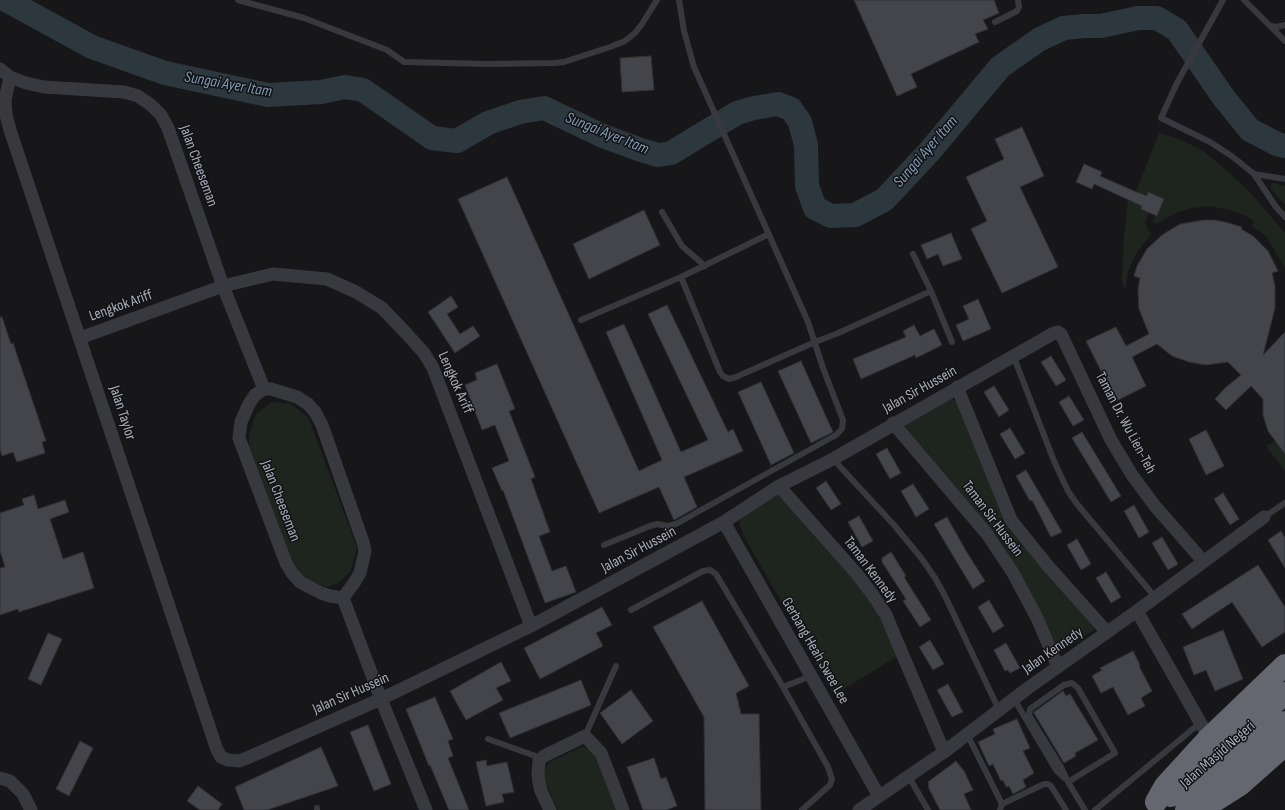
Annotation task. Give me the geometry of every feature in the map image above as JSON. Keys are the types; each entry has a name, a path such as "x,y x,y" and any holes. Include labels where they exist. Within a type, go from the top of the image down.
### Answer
{"highway":[{"path":"1151,806 1205,730 1285,665"},
{"name":"Jalan Masjid Negeri","path":"1151,806 1172,795 1213,762 1285,693"},
{"name":"Jalan Masjid Negeri","path":"1186,810 1190,803 1240,764 1285,722"},
{"path":"1201,810 1240,785 1285,745"}],"street":[{"name":"Jalan Cheeseman","path":"5,73 26,83 44,86 124,92 138,96 151,105 161,116 168,128 223,286 264,389 255,396 249,404 241,422 240,438 283,556 292,573 300,582 321,593 343,598"},
{"name":"Jalan Taylor","path":"5,73 6,114 10,130 217,750 221,757"},
{"name":"Lengkok Ariff","path":"80,338 223,286 273,274 327,279 356,292 382,308 424,353 433,368 440,383 531,626"},
{"name":"Jalan Sir Hussein","path":"221,757 228,760 239,761 380,699 531,626 724,522 779,486 833,458 1013,355 1058,332"},
{"name":"Taman Dr. Wu Lien-Teh","path":"1058,332 1061,334 1112,440 1132,475 1155,506 1203,561"},
{"name":"Taman Sir Hussein","path":"957,387 1012,520 1048,566 1107,632"},
{"path":"264,389 271,389 297,397 308,404 315,412 322,425 364,542 365,551 360,573 354,584 343,598 380,699 426,810"},
{"name":"Taman Sir Hussein","path":"893,423 987,534 1013,574 1037,618 1058,667"},
{"name":"Taman Kennedy","path":"779,486 856,573 876,600 893,632 944,752"},
{"name":"Jalan Kennedy","path":"859,810 944,752 999,710 1264,517"},
{"name":"Gerbang Heah Swee Lee","path":"724,522 879,796"},
{"path":"1137,610 1205,730"},
{"path":"550,810 541,791 538,774 539,761 541,758 586,736 601,753 623,810"},
{"path":"0,778 10,781 16,786 23,794 31,810"}],"lane":[{"path":"238,0 304,18 387,50 404,62 488,64 564,62 610,47 625,41 635,33 657,0"},
{"path":"604,545 650,526 657,524 668,526 676,524 836,435 842,429 843,420 808,322 694,67 688,49 679,0"},
{"path":"994,22 1017,11 1019,7 1018,0"},
{"path":"1244,0 1285,41"},
{"path":"1224,1 1202,36 1177,83 1161,118 1210,142 1233,157 1254,174 1269,197 1285,217"},
{"path":"1269,26 1277,27 1285,25"},
{"path":"1254,174 1285,178"},
{"path":"662,212 682,246 705,266"},
{"path":"581,320 705,266 768,234"},
{"path":"913,254 931,291 952,342"},
{"path":"681,277 720,372 725,378 729,379 836,334 931,291"},
{"path":"1013,355 1054,461 1068,491 1077,504 1155,597"},
{"path":"833,458 894,525 922,559 935,578 946,596 999,710"},
{"path":"1264,517 1285,503"},
{"path":"631,610 703,571 706,570 714,572 783,687 828,767 832,779 830,785 802,810"},
{"path":"586,736 616,666"},
{"path":"783,687 811,676"},
{"path":"1068,782 1115,753 1078,688 1072,683 1064,685 1030,709 1029,715 1061,767 1068,782 1085,810"},
{"path":"1014,699 1056,770 1068,782"},
{"path":"1095,810 1205,730"},
{"path":"967,734 1001,807 1044,784 1051,786 1066,810"},
{"path":"488,739 541,758"},
{"path":"909,777 928,810"}],"shaded area":[{"path":"1159,133 1179,139 1204,151 1247,189 1285,233 1284,267 1267,237 1252,226 1255,222 1248,217 1231,210 1209,206 1192,208 1178,212 1156,224 1153,221 1155,215 1157,216 1164,199 1149,193 1147,196 1136,192"},
{"path":"1274,183 1285,186 1285,205 1271,189 1271,184"},
{"path":"1128,200 1142,206 1141,209 1149,212 1145,223 1151,234 1137,252 1132,262 1128,272 1125,290 1122,282 1124,235"},
{"path":"951,398 957,402 995,488 1098,627 1059,653 1052,636 1016,566 998,537 904,426 904,423"},
{"path":"272,402 291,404 309,419 357,548 350,572 338,583 326,587 301,576 293,564 249,447 249,435 256,414"},
{"path":"1275,441 1277,444 1285,448 1285,471 1266,446"},
{"path":"774,494 779,495 865,593 882,619 898,656 834,695 743,534 740,526 740,521 742,518"},
{"path":"581,747 591,749 597,758 617,810 558,810 544,780 544,770 550,762"}],"building":[{"path":"854,0 994,0 999,13 983,20 988,29 975,34 979,42 911,74 917,87 897,96"},
{"path":"651,56 654,90 622,92 620,58"},
{"path":"1022,127 1044,176 1020,187 1058,267 1002,293 971,229 987,221 966,177 1004,159 995,139"},
{"path":"1084,164 1102,172 1100,176 1134,191 1147,196 1148,192 1164,199 1157,216 1141,209 1142,206 1094,184 1092,189 1076,182"},
{"path":"507,177 639,471 662,460 606,332 624,324 681,452 708,440 648,314 667,305 728,432 733,429 743,451 684,477 697,507 674,520 659,487 599,513 458,199"},
{"path":"644,210 660,245 589,279 573,244"},
{"path":"1204,220 1225,222 1242,227 1241,229 1253,236 1268,251 1278,271 1272,273 1275,286 1275,308 1263,355 1285,332 1285,454 1268,431 1263,415 1263,399 1251,386 1226,410 1215,399 1225,388 1241,375 1228,362 1206,365 1189,362 1172,356 1157,344 1132,357 1146,386 1116,401 1086,341 1116,327 1126,346 1149,334 1139,309 1138,289 1140,278 1134,276 1137,266 1147,249 1162,235 1180,224"},
{"path":"951,233 962,259 943,266 938,254 927,259 921,245"},
{"path":"451,296 458,307 447,314 460,334 473,326 480,336 455,353 428,312"},
{"path":"978,299 991,329 963,341 956,325 969,319 963,306"},
{"path":"0,317 2,317 11,344 13,343 46,441 42,442 45,453 17,462 13,452 2,456 0,449"},
{"path":"914,325 920,336 934,329 942,345 916,358 915,355 861,379 853,359 906,337 903,331"},
{"path":"1051,356 1066,380 1056,386 1041,362"},
{"path":"801,361 833,432 811,443 778,371"},
{"path":"497,364 515,409 509,411 535,477 531,479 550,532 539,536 552,571 566,566 576,592 545,603 503,490 502,491 492,468 509,461 495,425 482,430 465,385 477,380 475,373"},
{"path":"761,382 794,453 771,465 738,392"},
{"path":"994,386 1009,410 999,417 984,392"},
{"path":"1069,396 1084,420 1073,426 1059,402"},
{"path":"1010,428 1025,453 1015,459 1000,434"},
{"path":"1206,430 1224,466 1206,475 1189,439"},
{"path":"1082,432 1121,496 1111,502 1072,438"},
{"path":"887,448 901,473 890,479 876,454"},
{"path":"1026,470 1062,532 1051,537 1032,500 1030,501 1016,476"},
{"path":"826,481 841,504 831,510 816,488"},
{"path":"913,484 929,509 916,517 901,491"},
{"path":"1223,493 1239,519 1230,525 1214,499"},
{"path":"34,495 38,509 65,500 69,512 50,519 63,559 83,552 94,588 19,612 18,609 0,615 0,568 5,567 0,551 0,513 24,505 22,499"},
{"path":"1134,505 1149,532 1139,538 1124,511"},
{"path":"859,516 873,541 862,547 848,522"},
{"path":"947,517 985,581 973,589 934,524"},
{"path":"1281,531 1285,538 1285,568 1268,540"},
{"path":"1162,537 1178,564 1168,570 1152,543"},
{"path":"1077,539 1091,564 1081,570 1067,545"},
{"path":"891,552 906,576 904,577 931,620 920,627 903,601 906,599 882,562 882,558"},
{"path":"1258,565 1285,607 1285,632 1262,647 1232,602 1192,629 1182,614"},
{"path":"1106,572 1121,597 1111,603 1096,578"},
{"path":"989,600 1004,626 993,633 978,607"},
{"path":"702,601 749,686 736,693 741,714 759,714 761,810 705,810 704,717 653,627"},
{"path":"602,607 612,625 596,633 603,646 540,679 524,648"},
{"path":"1223,630 1243,679 1215,691 1206,670 1194,675 1183,647"},
{"path":"48,633 62,639 41,685 28,679"},
{"path":"930,640 944,664 933,670 919,647"},
{"path":"1006,643 1020,668 1010,673 1008,670 1005,671 994,650"},
{"path":"1133,651 1152,691 1141,698 1145,706 1128,715 1113,687 1101,693 1092,676 1102,670 1100,668"},
{"path":"501,662 511,681 496,688 503,700 466,720 450,691"},
{"path":"581,680 591,705 510,738 499,713"},
{"path":"948,684 963,712 952,717 937,690"},
{"path":"631,690 653,721 622,744 600,713"},
{"path":"1063,691 1066,696 1070,694 1098,740 1075,753 1076,756 1064,763 1034,713"},
{"path":"435,697 453,739 448,741 453,756 448,758 469,810 449,810 406,709"},
{"path":"1017,719 1030,748 1023,751 1034,773 1023,780 1026,787 1013,794 1009,786 1006,787 1003,780 1001,781 993,764 989,766 978,742 995,734 993,729"},
{"path":"368,725 391,784 374,791 350,732"},
{"path":"80,741 93,748 69,796 56,789"},
{"path":"321,747 338,786 267,810 244,810 235,787"},
{"path":"654,758 661,779 666,777 677,806 666,810 643,810 627,767"},
{"path":"486,760 487,766 507,762 514,792 502,794 504,802 486,806 476,762"},
{"path":"956,761 964,771 973,790 964,794 971,810 940,810 929,789 928,782"},
{"path":"198,786 222,804 218,810 200,810 187,801"}],"waterway":[{"name":"Sungai Ayer Itam","path":"6,0 92,47 165,73 268,95 321,92 345,87 363,90 432,138 457,141 488,123 520,112 544,108 603,136 658,155 671,153 737,113 754,108 778,104 791,109 800,122 806,145 807,186 815,208 831,216 855,215 884,200 929,152 1000,67 1040,39 1064,28 1101,26 1138,18 1157,18 1177,30 1224,98 1250,130 1277,144 1285,146"}]}
